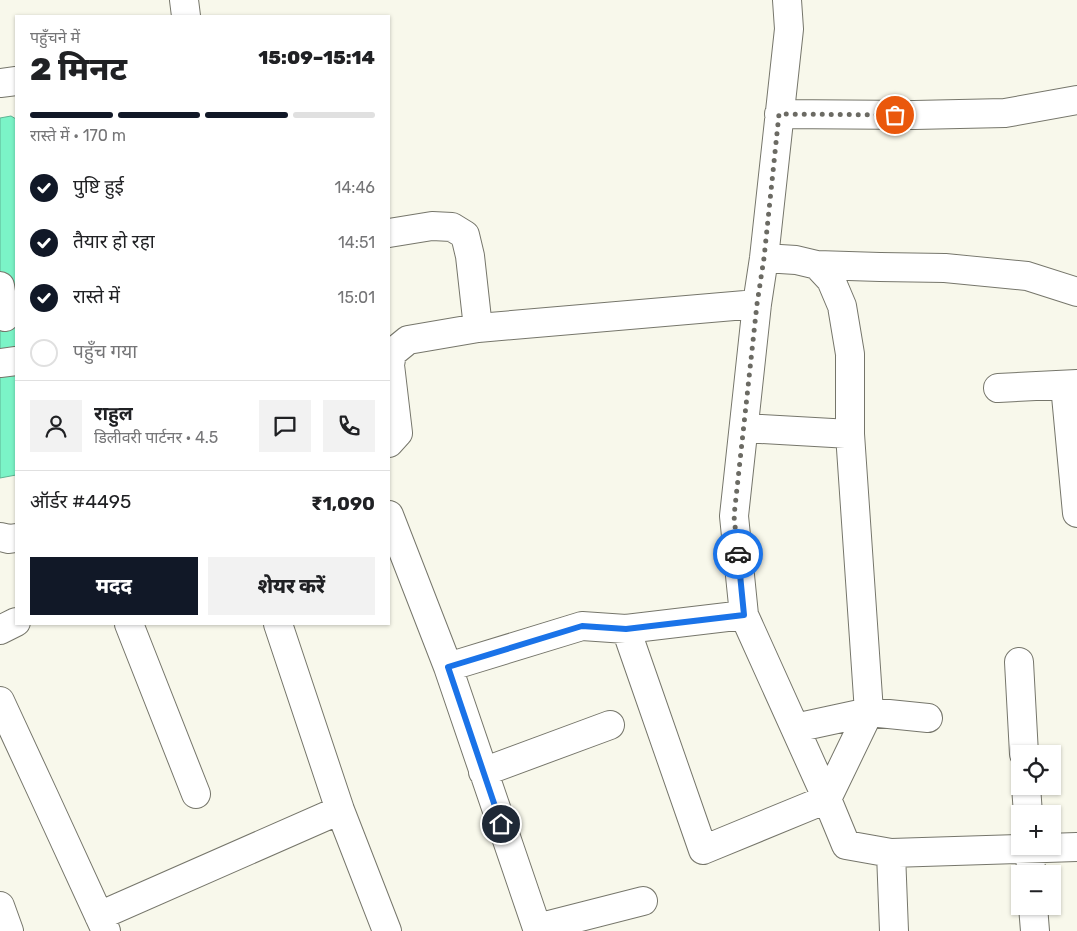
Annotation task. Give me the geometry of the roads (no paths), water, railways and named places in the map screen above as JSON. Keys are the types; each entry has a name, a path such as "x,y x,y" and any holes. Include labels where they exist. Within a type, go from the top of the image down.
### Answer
{"street":[{"path":"184,0 186,15"},
{"path":"787,0 789,30 734,516 744,615 846,845 891,853 1030,856 1077,847"},
{"path":"0,83 15,81"},
{"path":"779,114 914,115 1005,113 1077,100"},
{"path":"390,234 432,226 452,227 465,235 470,256 478,328"},
{"path":"764,258 796,260 817,265 946,268 1027,276 1077,292"},
{"path":"626,629 703,850 826,799 869,712 850,434 850,354 842,306 831,280 817,265"},
{"path":"0,286 7,317"},
{"path":"390,442 398,433 390,366 392,353 408,340 478,328 757,304"},
{"path":"0,363 15,361"},
{"path":"998,388 1071,384 1077,513"},
{"path":"744,428 850,434"},
{"path":"390,518 448,667 538,929 643,901"},
{"path":"0,537 15,538"},
{"path":"448,667 582,626 626,629 744,615"},
{"path":"0,630 15,622"},
{"path":"129,625 196,794"},
{"path":"278,625 340,810 387,931"},
{"path":"1019,662 1024,745"},
{"path":"0,701 102,923 340,810"},
{"path":"795,728 869,712 928,718"},
{"path":"483,772 610,725"},
{"path":"891,853 894,931"},
{"path":"0,906 10,931"},
{"path":"1034,915 1035,931"}]}
